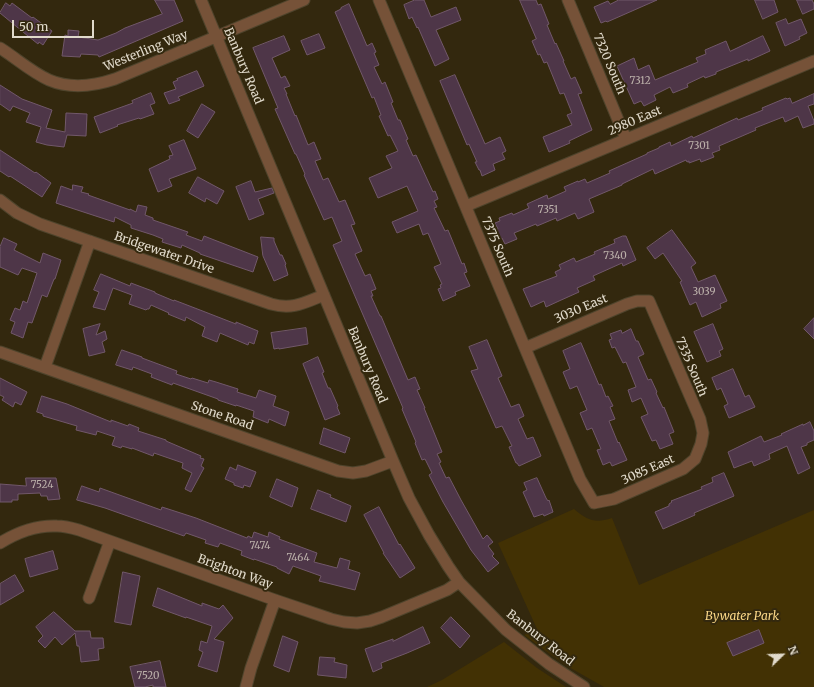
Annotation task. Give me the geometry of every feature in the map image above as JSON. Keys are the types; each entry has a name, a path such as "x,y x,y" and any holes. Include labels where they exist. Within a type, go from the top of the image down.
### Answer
{"street":[{"name":"Banbury Road","path":"201,0 393,461 409,498 422,522 459,582 506,630 549,664 584,687"},
{"name":"Westerling Way","path":"0,48 49,80 76,86 105,83 304,0"},
{"name":"7375 South","path":"379,0 580,479 594,503"},
{"name":"7320 South","path":"568,0 626,138"},
{"name":"2980 East","path":"466,206 626,138 814,61"},
{"name":"Bridgewater Drive","path":"0,200 28,219 40,224 280,307 300,305 324,295"},
{"path":"45,367 90,241"},
{"name":"3030 East","path":"525,348 627,304 649,300"},
{"name":"7335 South","path":"649,300 700,419 703,434 701,444"},
{"name":"Stone Road","path":"0,352 338,471 353,473 366,471 393,461"},
{"name":"3085 East","path":"594,503 614,499 683,469 694,459 701,444"},
{"name":"Brighton Way","path":"0,543 11,536 32,528 56,526 79,530 275,600 344,622 357,623 382,617 447,590 459,582"},
{"path":"89,598 110,541"},
{"path":"246,687 251,668 275,600"}],"green space":[{"name":"Bywater Park","path":"574,509 583,516 596,521 612,518 639,585 814,510 814,687 604,687 567,666 524,635 537,629 498,543"},
{"path":"504,642 537,668 566,687 427,687 442,680"}],"building":[{"path":"155,0 174,0 183,21 99,57 98,55 81,54 80,57 62,56 65,35 68,36 68,30 79,31 78,37 98,40 162,14"},
{"path":"415,0 424,0 431,17 456,7 461,20 436,30 449,59 435,66 418,27 417,28 412,17 409,19 404,5"},
{"path":"520,0 536,0 538,5 541,4 549,24 547,25 571,79 575,77 582,93 578,94 592,130 569,141 570,143 549,152 543,137 572,125 567,115 572,113 564,93 560,94 547,62 544,63 540,54 538,55 532,41 536,39"},
{"path":"619,0 657,0 607,22 601,23 594,7 608,1 610,4"},
{"path":"755,0 774,0 778,12 763,19"},
{"path":"797,0 812,0 814,9 803,14"},
{"path":"6,3 10,6 12,3 52,31 43,45 39,42 38,44 0,13"},
{"path":"349,4 367,46 372,43 376,52 374,53 379,65 374,67 382,84 385,82 393,102 391,103 408,139 406,140 413,156 416,155 433,192 435,191 438,199 434,201 437,207 434,208 445,231 448,230 462,264 464,263 467,272 464,273 470,286 455,292 456,295 443,301 438,289 441,288 440,285 442,284 434,267 441,264 428,233 423,235 419,224 397,233 392,222 418,211 407,186 378,198 369,178 392,168 386,156 398,151 390,135 388,136 379,116 381,115 374,97 372,98 335,12"},
{"path":"786,19 788,24 801,19 807,33 799,37 800,39 785,46 776,23"},
{"path":"319,34 325,48 307,55 301,41"},
{"path":"284,36 290,50 272,58 281,78 285,76 290,86 284,88 308,145 314,142 321,159 315,161 323,180 328,178 339,202 345,200 355,224 351,225 362,251 355,254 365,276 370,274 376,289 371,291 373,296 371,296 408,380 415,377 420,389 417,390 442,452 437,454 441,462 439,463 446,478 449,477 483,539 487,535 493,542 488,546 494,554 492,556 499,563 488,572 471,550 429,475 432,473 425,459 422,460 402,409 403,408 333,245 342,241 332,217 324,220 275,109 278,108 253,48"},
{"path":"763,36 770,51 748,61 748,59 716,72 716,74 705,78 704,76 687,84 688,87 673,93 670,87 654,95 656,100 644,106 641,101 634,104 617,66 634,58 638,70 649,65 655,80 698,62 696,58 706,54 705,50 726,41 730,51"},
{"path":"197,71 204,86 178,97 180,100 169,104 164,93 176,89 173,82"},
{"path":"455,75 485,144 500,137 506,151 502,153 505,159 493,164 495,170 482,176 440,81"},
{"path":"0,85 22,99 52,110 46,128 65,132 66,113 87,114 86,136 67,135 64,147 36,142 41,127 26,122 30,113 13,106 10,111 0,104"},
{"path":"151,93 155,103 150,105 154,114 117,125 118,126 100,133 94,117 133,103 132,101"},
{"path":"814,94 814,104 808,106 814,124 803,128 798,116 785,122 783,117 755,128 756,130 719,146 720,150 712,153 714,157 701,162 700,159 689,163 689,161 687,162 686,160 655,174 653,169 622,185 589,199 594,212 578,219 575,213 557,221 556,218 537,226 536,224 514,233 517,239 505,244 502,238 499,239 495,230 498,229 495,223 500,221 499,218 512,213 513,215 529,208 527,204 547,195 548,199 566,191 564,187 578,181 585,179 587,183 610,173 609,171 670,142 671,146 692,136 693,138 737,118 738,120 763,110 762,108 786,98 790,98 792,103"},
{"path":"202,104 215,112 198,138 187,131"},
{"path":"184,140 196,169 169,179 172,186 158,192 149,169 170,159 169,156 173,155 169,146"},
{"path":"0,150 51,183 42,197 0,171"},
{"path":"198,177 224,191 217,204 206,198 205,202 189,193"},
{"path":"251,181 255,192 272,188 274,193 258,199 264,214 249,220 236,187"},
{"path":"73,185 83,187 81,192 89,194 88,195 136,212 138,205 147,207 145,215 153,218 153,220 188,232 186,235 202,241 204,236 258,257 253,272 200,254 182,245 181,248 162,242 163,239 131,228 131,225 115,217 114,222 56,203 61,186 72,190"},
{"path":"672,230 696,263 691,267 698,282 715,275 727,301 720,304 721,308 702,317 696,302 690,305 680,282 682,281 663,253 655,259 647,248"},
{"path":"626,236 636,260 623,266 622,263 593,276 595,280 577,288 579,292 546,307 544,301 531,307 523,289 557,276 555,272 561,269 559,265 574,258 576,262 595,254 594,252 615,243 614,240"},
{"path":"261,237 274,238 280,255 282,255 286,264 288,275 274,281 263,256"},
{"path":"4,238 17,244 14,250 40,263 43,253 61,260 47,297 42,295 32,323 28,322 23,338 11,333 15,322 10,320 15,308 20,310 23,301 27,303 37,273 22,268 18,275 0,267 0,247"},
{"path":"101,274 130,286 131,283 174,301 258,331 254,344 249,342 248,345 220,333 217,342 202,336 205,327 186,317 185,321 151,305 149,309 146,310 129,304 132,295 113,288 105,310 93,307 99,292 94,290"},
{"path":"814,318 814,339 804,329"},
{"path":"100,324 96,335 105,331 107,339 102,342 105,352 89,356 83,329"},
{"path":"713,324 723,349 719,351 721,356 707,362 694,332"},
{"path":"306,328 308,344 274,349 271,333"},
{"path":"631,329 644,354 638,357 648,380 651,379 674,432 669,434 673,444 660,449 656,440 652,441 641,417 648,414 641,398 632,402 628,390 636,387 626,362 623,363 615,347 612,348 609,340 612,339 610,334 621,330 622,333"},
{"path":"487,340 502,376 498,378 511,407 519,404 524,416 518,419 527,439 533,437 541,456 519,466 516,463 509,447 512,446 502,426 496,428 471,371 478,369 469,347"},
{"path":"581,343 599,385 601,384 606,397 608,396 613,406 610,407 615,419 609,421 627,460 612,466 610,462 603,465 597,450 601,449 592,428 587,430 580,413 587,410 577,386 570,389 563,372 570,369 563,351"},
{"path":"122,350 177,371 176,374 191,379 192,378 208,383 209,380 216,382 238,389 237,392 256,398 259,390 276,396 273,406 289,412 285,426 269,419 268,423 253,417 254,411 218,400 173,383 172,385 151,377 152,374 133,367 132,370 116,365"},
{"path":"318,357 324,372 322,373 338,406 337,407 340,414 325,420 303,364"},
{"path":"733,369 745,397 749,395 755,407 729,418 724,406 728,404 721,388 717,390 712,378"},
{"path":"0,378 27,392 21,405 15,402 13,407 2,400 4,397 0,395"},
{"path":"42,396 67,404 111,422 111,420 128,426 129,424 139,428 138,431 166,440 201,456 200,458 204,459 201,466 204,468 191,492 185,489 192,473 182,468 183,463 154,453 153,456 132,448 122,446 121,448 112,445 115,437 97,431 96,435 76,430 77,426 43,416 43,414 37,412"},
{"path":"810,422 814,431 814,440 801,447 810,468 798,474 787,446 769,454 770,459 754,466 752,461 734,468 728,452 761,436 764,442"},
{"path":"324,428 350,438 345,453 320,444"},
{"path":"238,465 256,472 250,487 244,485 243,488 234,485 234,483 225,479 230,467 236,470"},
{"path":"724,473 734,496 694,513 695,515 663,529 655,512 669,506 672,502 671,501 702,489 701,487 713,482 712,478"},
{"path":"26,478 56,478 60,499 48,500 47,496 41,496 40,493 18,494 18,500 12,500 12,502 0,502 0,484 26,486"},
{"path":"537,478 546,498 548,501 549,500 553,512 544,516 543,514 534,517 523,492 527,490 524,483"},
{"path":"277,479 298,488 292,507 270,497"},
{"path":"82,486 99,492 100,488 161,510 162,507 196,518 247,538 248,536 252,538 254,532 268,537 269,532 280,537 279,539 317,553 314,562 337,568 340,558 350,561 348,569 360,573 355,590 319,581 321,576 293,566 289,574 277,567 241,555 242,551 220,543 218,547 205,543 206,540 186,533 184,536 105,508 77,500"},
{"path":"318,490 351,506 346,522 311,509"},
{"path":"379,507 399,545 400,544 415,568 400,578 383,553 364,515"},
{"path":"53,551 58,569 30,577 25,559"},
{"path":"123,572 140,576 131,625 115,622"},
{"path":"15,575 24,591 0,605 0,584"},
{"path":"158,588 202,606 202,603 219,609 223,605 233,618 214,639 224,642 217,672 198,666 203,652 199,650 201,641 207,643 212,626 153,606"},
{"path":"54,612 75,631 90,631 91,638 103,638 104,648 98,649 99,660 81,662 79,646 77,646 75,633 62,645 55,637 45,648 38,641 43,636 36,627"},
{"path":"451,617 470,636 460,648 441,628"},
{"path":"423,627 430,643 381,663 382,668 373,672 365,649 393,639 393,641"},
{"path":"759,630 764,643 733,656 727,643"},
{"path":"283,636 298,642 289,672 274,666"},
{"path":"320,657 335,658 334,662 347,665 346,678 318,675"},
{"path":"160,661 166,687 153,687 153,685 135,687 130,667"}]}
